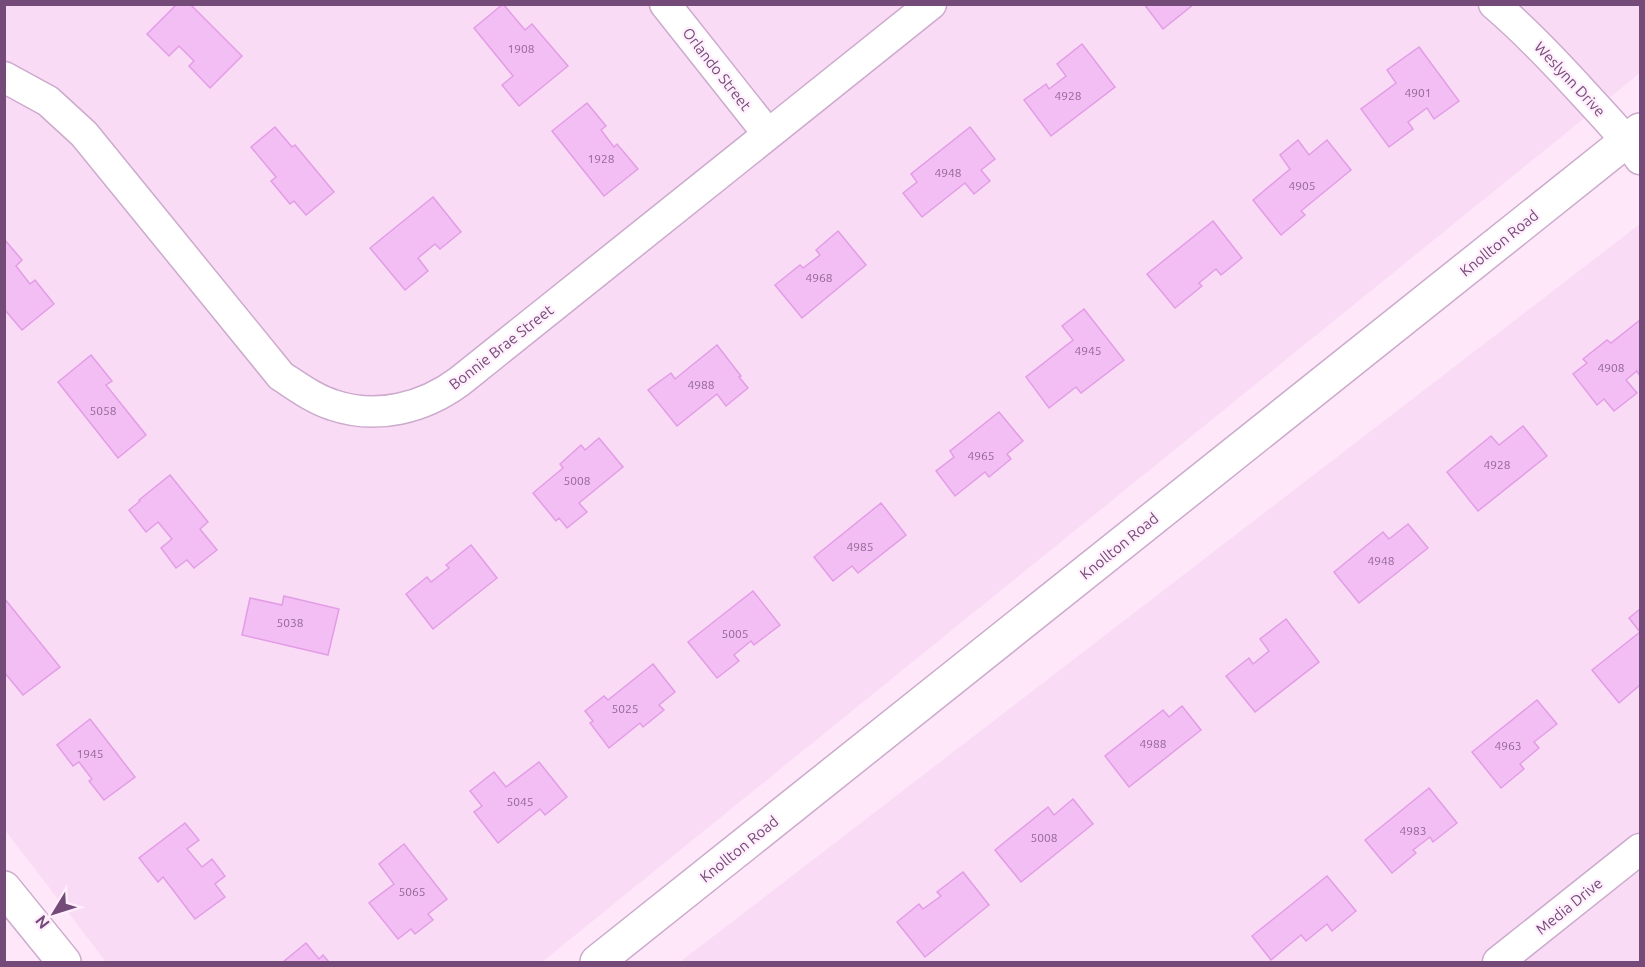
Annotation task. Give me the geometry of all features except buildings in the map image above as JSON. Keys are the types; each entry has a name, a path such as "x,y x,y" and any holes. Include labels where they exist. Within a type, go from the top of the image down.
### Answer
{"street":[{"name":"Orlando Street","path":"665,4 768,134"},
{"name":"Bonnie Brae Street","path":"4,77 48,101 84,134 281,376 312,396 333,405 357,411 393,410 416,405 449,390 931,4"},
{"name":"Weslynn Drive","path":"1494,4 1530,35 1636,143"},
{"name":"Knollton Road","path":"597,963 1636,143"},
{"name":"Media Drive","path":"1498,963 1641,849"},
{"path":"4,888 64,963"}],"shaded area":[{"path":"5,5 1640,5 1640,73 542,962 106,962 5,830"},
{"path":"1640,224 1640,962 680,962"}]}
